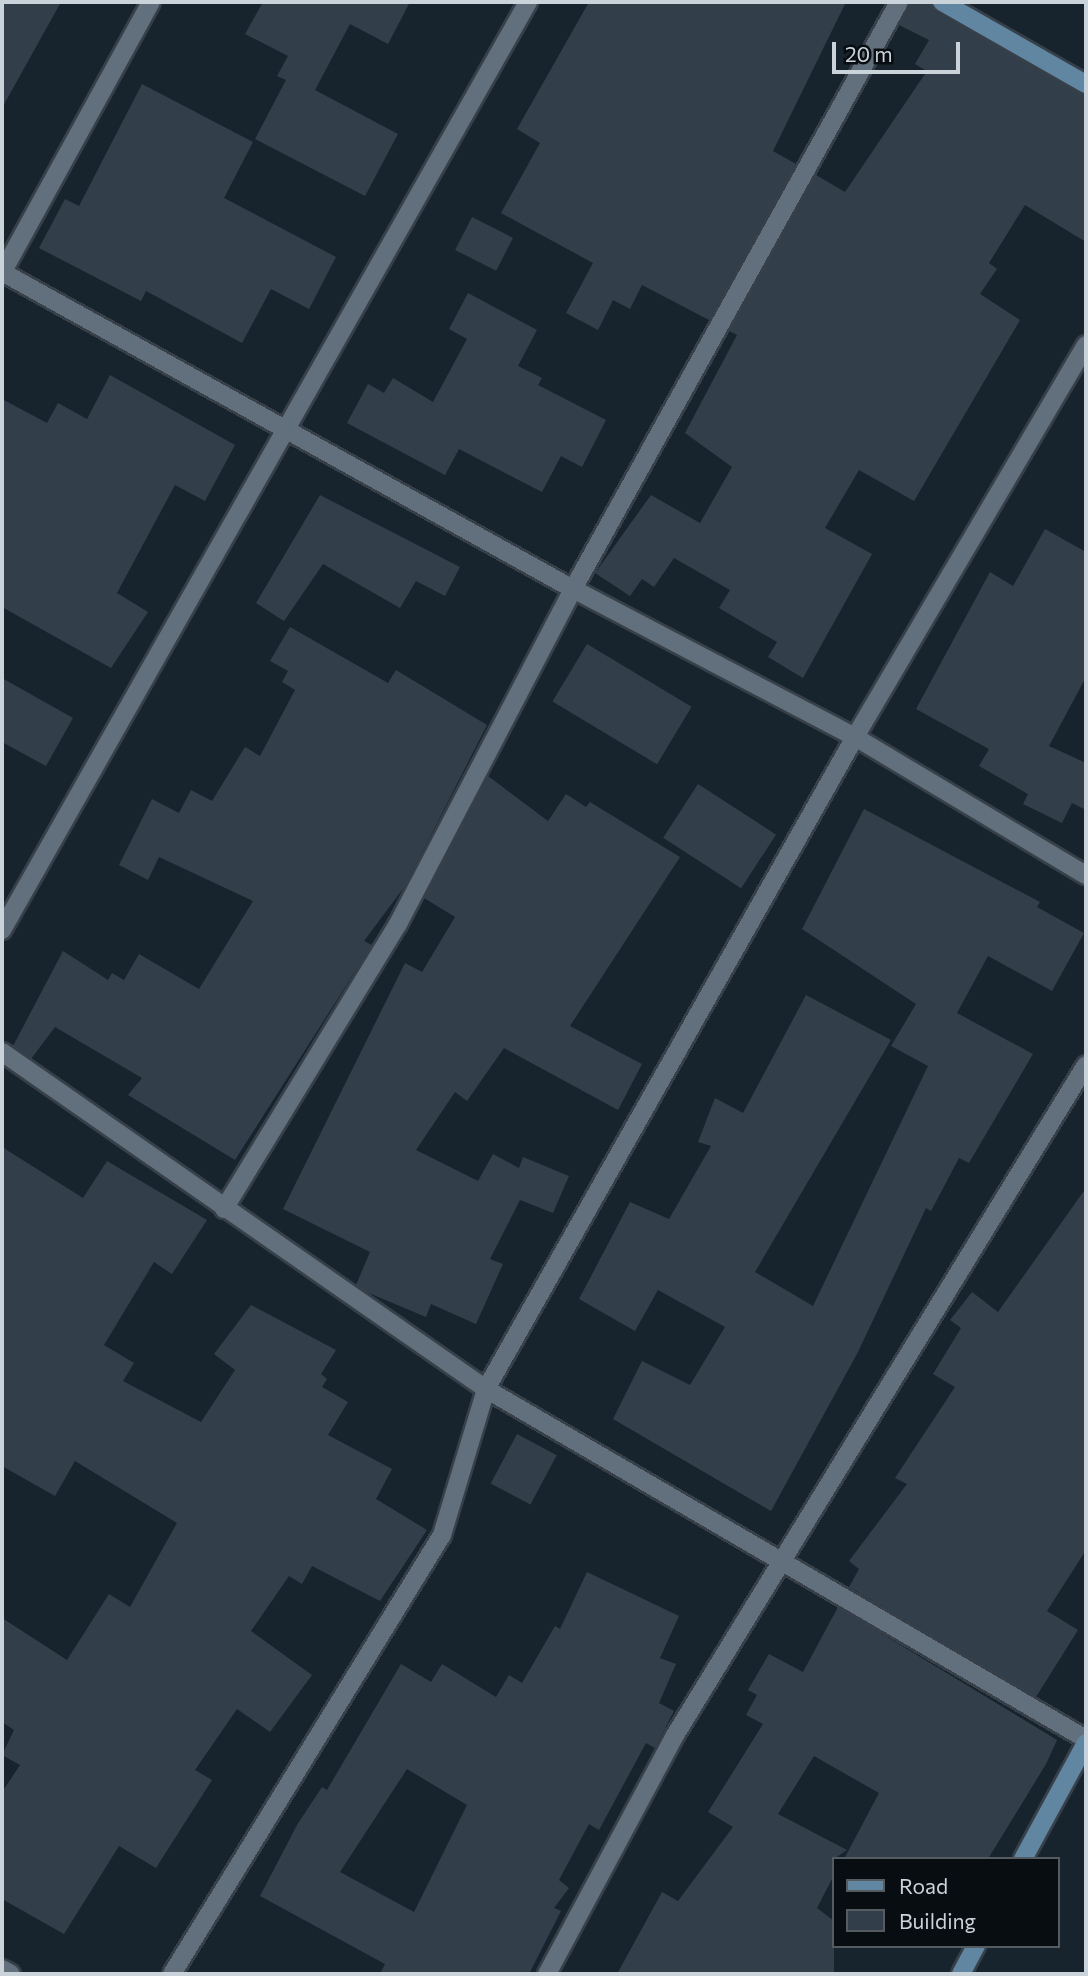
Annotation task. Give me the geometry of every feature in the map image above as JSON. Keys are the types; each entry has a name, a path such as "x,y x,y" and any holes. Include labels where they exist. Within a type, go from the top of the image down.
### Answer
{"street":[{"path":"151,2 2,272 573,589 855,737 1086,875"},
{"path":"2,930 281,429 528,2"},
{"path":"224,1209 398,924 573,589 899,2"},
{"path":"942,2 1086,84"},
{"path":"172,1974 442,1535 486,1389 855,737 1086,345"},
{"path":"2,1052 486,1389 1086,1741 1024,1857"},
{"path":"547,1974 674,1737 784,1563 1086,1065"},
{"path":"961,1974 975,1948"},
{"path":"2,1969 11,1974"}],"building":[{"path":"2,2 61,2 2,108"},
{"path":"263,2 410,2 388,44 350,24 315,90 398,134 365,196 255,139 286,80 277,76 288,56 245,34"},
{"path":"589,2 846,2 773,151 796,164 709,320 642,285 630,309 613,300 598,330 566,313 593,263 501,213 540,143 517,129"},
{"path":"910,2 931,2 936,12 1086,95 1086,242 1025,205 989,263 997,269 980,294 1020,320 914,501 859,470 825,528 872,554 803,678 768,657 777,642 719,608 730,590 674,558 654,587 642,579 630,596 595,573 651,495 700,523 732,467 685,433 737,335 729,331 816,175 845,192 927,71 915,64 929,40 899,25"},
{"path":"142,84 253,142 224,198 336,257 309,309 271,289 242,343 146,291 141,301 39,248 65,199 79,206"},
{"path":"472,217 513,238 496,271 455,250"},
{"path":"468,293 537,330 518,366 542,378 538,385 606,420 582,467 561,456 542,492 459,449 445,475 347,423 368,384 384,393 393,378 433,402 467,339 449,329"},
{"path":"110,375 235,445 205,501 175,485 117,593 148,612 111,668 2,607 2,399 47,423 58,403 87,419"},
{"path":"320,495 460,567 445,596 416,581 400,608 323,564 284,621 256,603"},
{"path":"1045,529 1086,552 1086,677 1049,746 1086,763 1086,810 1072,803 1062,823 1023,804 1028,794 979,766 989,749 916,709 990,572 1013,586"},
{"path":"290,627 388,683 396,670 487,725 405,886 364,941 372,945 235,1160 128,1095 142,1078 55,1027 31,1059 13,1046 63,951 108,980 112,973 124,980 139,954 199,989 253,901 159,857 148,880 119,865 152,799 179,813 191,790 212,801 245,747 260,756 295,690 282,682 288,671 270,661"},
{"path":"587,644 692,707 657,764 552,701"},
{"path":"2,678 73,718 46,766 2,742"},
{"path":"488,776 548,821 566,794 586,807 590,802 680,857 570,1026 642,1064 618,1110 504,1048 467,1101 455,1092 416,1150 478,1181 493,1154 519,1168 523,1157 569,1176 553,1213 520,1200 490,1259 503,1264 476,1324 431,1304 426,1317 364,1291 356,1285 370,1252 283,1209 405,963 422,972 455,917 424,898"},
{"path":"698,784 776,835 741,888 663,838"},
{"path":"864,809 1040,902 1037,907 1084,933 1052,991 988,956 957,1013 1033,1054 969,1163 959,1158 931,1211 926,1208 858,1352 771,1511 613,1419 642,1361 690,1385 725,1327 658,1290 635,1331 579,1299 630,1202 669,1219 711,1146 698,1142 715,1098 743,1113 806,995 891,1040 755,1272 813,1306 928,1066 891,1046 916,1004 802,929"},
{"path":"2,1147 83,1198 107,1161 207,1220 172,1274 154,1262 104,1345 134,1363 123,1381 201,1422 235,1370 214,1354 251,1305 336,1350 321,1374 327,1379 322,1387 348,1402 328,1435 392,1469 376,1499 427,1530 380,1601 312,1566 302,1584 289,1576 251,1631 312,1675 270,1732 237,1709 195,1770 212,1780 156,1868 119,1846 64,1934 2,1899 2,1792 20,1765 2,1755 14,1730 2,1722 2,1618 67,1660 109,1594 130,1607 177,1523 75,1461 55,1496 2,1466"},
{"path":"1086,1188 1086,1550 1047,1611 1078,1630 1036,1697 849,1587 859,1569 849,1561 907,1484 895,1478 955,1387 933,1374 961,1328 950,1320 972,1292 998,1312"},
{"path":"517,1434 557,1455 530,1505 491,1483"},
{"path":"587,1572 679,1616 660,1658 676,1664 659,1703 674,1711 655,1748 646,1743 599,1830 589,1824 559,1880 569,1888 554,1908 561,1911 529,1974 380,1974 385,1964 260,1896 297,1825 322,1787 327,1790 401,1664 431,1682 442,1664 496,1697 509,1675 522,1683 555,1626 560,1629","holes":["407,1769 467,1805 414,1912 340,1872"]},
{"path":"838,1607 1057,1740 1046,1764 989,1857 845,1857 879,1793 814,1756 778,1814 847,1850 832,1857 832,1879 817,1908 832,1919 834,1974 617,1974 662,1892 678,1901 733,1827 708,1812 763,1724 746,1715 757,1695 748,1690 769,1654 803,1672"}]}
